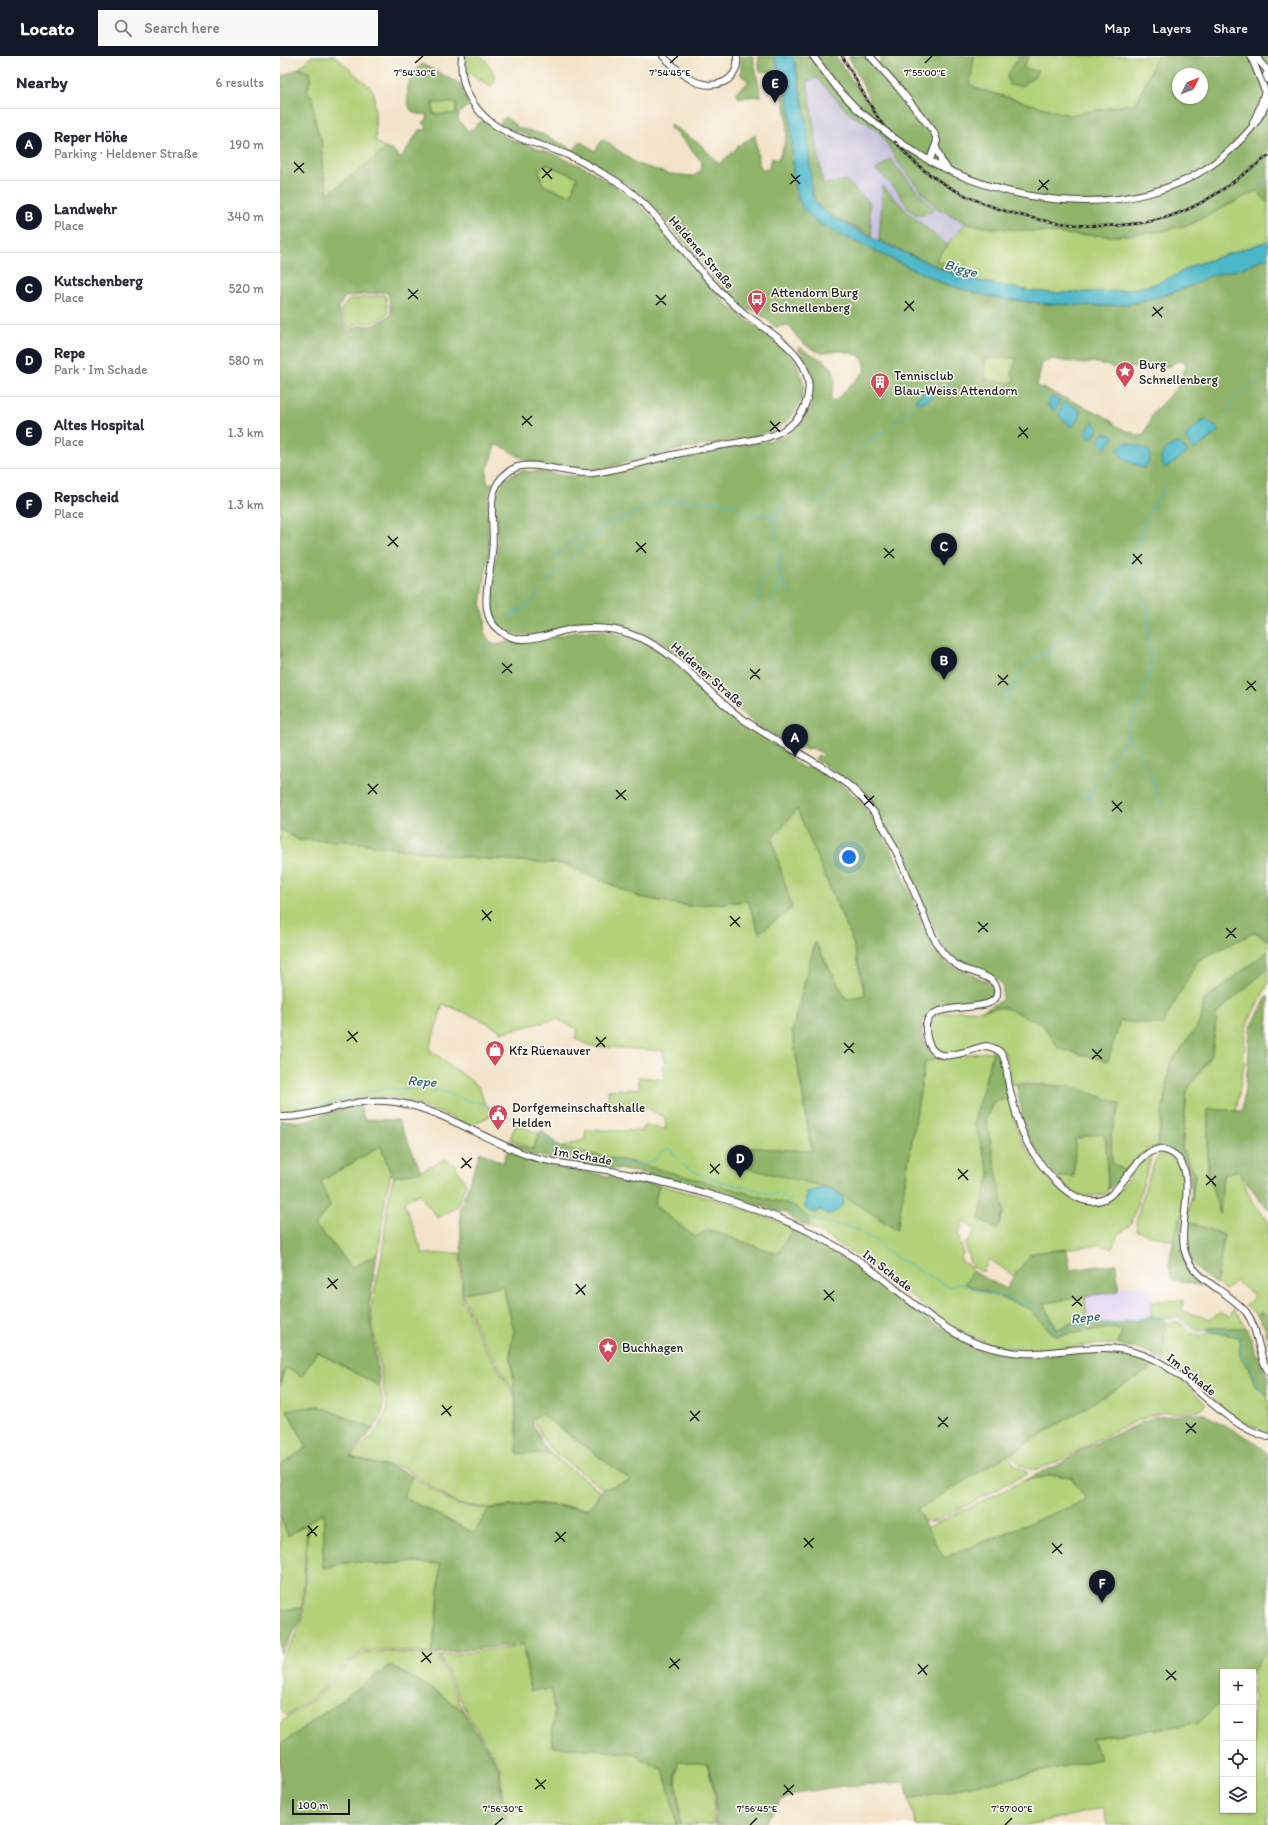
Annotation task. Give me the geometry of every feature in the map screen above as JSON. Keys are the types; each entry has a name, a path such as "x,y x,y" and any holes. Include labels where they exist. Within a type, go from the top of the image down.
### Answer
{"main road":[{"name":"Heldener Straße","path":"462,56 461,72 464,86 478,111 502,129 516,136 568,155 628,190 658,218 700,270 722,294 744,313 782,340 792,350 804,368 808,380 805,404 794,423 780,433 768,437 685,452 635,465 594,473 569,473 539,467 523,466 510,471 501,478 494,489 492,504 493,550 487,601 487,610 492,624 505,634 520,639 534,638 570,629 591,628 620,630 644,638 667,652 686,667 732,711 759,731 808,758 847,784 874,814 889,836 927,923 942,952 962,969 989,979 996,986 996,998 987,1004 941,1011 930,1015 926,1021 925,1029 932,1048 937,1053 946,1056 956,1055 986,1046 1000,1051 1004,1059 1017,1117 1027,1142 1042,1165 1059,1185 1076,1196 1093,1200 1108,1197 1146,1154 1160,1150 1174,1155 1182,1165 1186,1179 1183,1242 1186,1257 1198,1273 1235,1301 1250,1318 1260,1354 1268,1371"},
{"path":"663,56 686,77 701,84 711,85 720,84 731,78 736,69 737,56"},
{"path":"813,56 838,88 858,110 900,143 919,155 979,183 1020,195 1064,200 1113,199 1158,190 1187,179 1221,158 1251,129 1262,114 1268,98"},
{"path":"870,56 897,86 931,128 936,136 936,147 941,160 948,169"},
{"path":"1251,56 1253,65 1263,84 1264,91 1260,107 1251,129"},
{"path":"1257,56 1260,62 1268,69 1266,74 1268,80"},
{"path":"930,160 936,147"},
{"name":"Im Schade","path":"280,1117 302,1116 355,1102 388,1101 427,1111 528,1155 562,1163 626,1174 689,1189 754,1210 791,1224 854,1257 932,1318 961,1336 986,1346 1011,1352 1034,1353 1097,1347 1129,1350 1147,1356 1174,1371 1232,1421 1251,1431 1268,1437"}],"shaded area":[{"path":"817,78 851,115 867,123 879,132 896,160 930,202 937,208 966,223 948,246 910,214 883,186 879,240 872,236 869,202 823,186 807,81"},
{"path":"1152,1283 1151,1317 1119,1323 1087,1323 1085,1296 1119,1291 1119,1287"}],"green space":[{"path":"312,56 335,56 372,89 374,94 376,142 386,148 328,194 322,163 321,138 315,121 312,96 307,91 310,81 310,73 299,68"},
{"path":"467,56 481,56 486,61 491,68 495,82 491,86 464,71"},
{"path":"741,56 753,56 761,96 739,98 736,92 749,82 741,75"},
{"path":"758,56 774,56 786,90 790,109 794,185 798,200 814,220 835,232 942,283 975,293 1004,299 1047,304 1106,306 1129,304 1166,295 1193,285 1210,276 1240,269 1268,257 1268,941 1255,932 1198,960 1162,1025 1120,1021 1108,1061 1059,1049 1043,1025 1004,1007 983,1010 1001,1001 1003,992 1002,985 999,980 962,965 946,950 931,922 905,862 884,823 872,805 852,784 815,759 818,755 823,757 824,754 812,748 805,749 765,731 726,700 681,657 656,640 642,633 618,626 594,623 523,635 512,633 503,628 495,619 492,611 490,593 497,552 496,496 501,485 509,476 525,470 528,472 538,471 566,476 599,475 667,459 764,442 786,436 806,417 812,405 813,376 806,360 798,349 799,347 830,365 835,377 830,398 834,402 865,371 864,361 860,357 851,353 839,351 816,351 802,342 788,326 776,327 756,311 748,310 713,278 661,215 643,197 623,181 584,159 499,124 505,117 519,128 542,134 574,150 580,141 595,151 603,139 637,164 670,174 694,176 701,171 702,162 687,144 670,128 670,124 701,145 719,164 737,147 755,135 759,165 764,170 769,169 771,158 778,160 787,134 787,119 782,91 775,92 769,71 760,72","holes":["1017,358 1012,373 1015,381 1010,383 985,379 985,359","1053,359 1084,364 1093,362 1115,368 1171,366 1173,363 1181,361 1185,362 1186,366 1177,388 1154,411 1144,435 1140,436 1120,428 1103,415 1037,386 1042,363","1203,420 1218,432 1196,448 1187,434"]},
{"path":"792,56 835,56 867,102 870,100 849,56 865,56 875,66 882,60 880,56 974,56 970,84 978,89 1069,115 1137,103 1157,56 1268,56 1268,203 1256,191 1191,224 1163,231 1117,236 1077,235 985,227 966,223 937,208 930,202 896,160 879,132 867,123 851,115 817,78 807,81 823,185 845,180 869,202 872,236 823,211 812,193 809,172 807,128 797,73"},
{"path":"974,56 1158,56 1137,103 1069,115 978,89 970,84"},
{"path":"1020,56 1029,56 1023,68 1038,71 1033,78 1021,86 1009,85 1007,75"},
{"path":"422,64 461,84 469,105 459,113 458,120 469,131 482,121 487,123 500,134 517,142 551,153 590,170 630,196 652,217 727,305 781,345 789,356 796,362 804,385 801,400 795,412 788,421 774,430 749,438 681,449 601,469 586,470 529,462 501,446 494,445 493,456 487,473 488,483 493,483 489,492 487,508 489,549 481,606 486,620 484,632 491,643 496,645 512,641 542,640 575,632 599,631 622,635 648,644 665,655 731,715 785,752 797,764 804,768 813,768 837,780 858,799 878,826 895,857 916,908 940,956 949,965 986,981 991,986 994,991 992,997 986,1002 935,1009 926,1015 922,1023 923,1039 927,1048 936,1059 925,1062 897,1230 831,1188 732,1165 740,1147 812,1151 792,1031 815,942 846,999 865,995 853,943 797,809 772,839 792,908 759,933 748,901 688,906 639,897 565,864 459,857 346,841 299,840 280,829 280,77 299,68 310,73 310,81 307,91 312,96 315,121 321,138 322,163 328,194 386,148 394,151 401,159 419,130 425,130 427,127 423,123 428,118 426,114 416,114 413,112 410,109 407,99 411,77 415,70","holes":["433,103 456,103 456,114 433,114","545,164 577,177 571,196 543,185 539,171","386,292 389,296 391,315 373,326 360,325 348,332 338,308 345,297"]},
{"path":"433,102 456,103 456,115 433,114"},
{"path":"890,159 933,209 922,215 917,215 910,210 895,188 876,170"},
{"path":"545,164 577,177 571,196 542,185 539,171"},
{"path":"883,186 910,214 948,246 937,258 937,261 977,276 974,280 935,266 879,240"},
{"path":"1256,191 1268,203 1268,241 1194,265 1172,277 1151,285 1121,291 1056,293 1030,291 974,280 977,277 937,261 936,258 966,223 985,227 1077,235 1118,236 1191,224"},
{"path":"384,295 386,297 388,314 372,323 359,322 349,329 341,309 349,300"},
{"path":"1017,358 1012,373 1015,381 1010,383 985,380 985,359"},
{"path":"797,809 853,943 865,995 846,999 815,942 792,1031 812,1152 741,1147 820,1180 897,1230 925,1061 993,1051 974,1122 990,1174 979,1218 997,1230 1004,1211 986,1119 993,1102 1009,1098 1021,1137 1035,1162 1050,1181 1059,1189 1068,1196 1079,1201 1094,1205 1106,1203 1115,1196 1139,1164 1152,1155 1131,1224 1118,1235 1112,1248 1098,1245 1032,1253 1014,1276 989,1259 983,1272 971,1266 965,1245 976,1228 963,1221 958,1234 963,1253 960,1260 970,1267 972,1271 965,1284 1030,1309 1055,1336 1115,1327 1122,1332 1118,1344 1029,1349 1000,1346 983,1341 968,1335 940,1318 868,1263 808,1226 809,1221 794,1212 584,1152 560,1148 585,1139 586,1130 643,1131 644,1126 666,1129 665,1117 645,1107 609,1103 608,1090 639,1089 639,1077 664,1080 663,1051 591,1046 575,1039 578,1029 557,1019 503,1032 478,1018 443,1004 429,1049 479,1087 484,1102 495,1114 470,1125 397,1098 374,1097 351,1099 299,1114 280,1114 280,829 299,840 346,841 459,857 565,864 639,897 688,906 748,901 759,933 791,908 771,839"},
{"path":"1255,932 1268,941 1268,951 1204,1000 1201,1021 1170,1064 1157,1147 1143,1153 1126,1171 1112,1163 1111,1136 1120,1104 1070,1086 1011,1084 1005,1052 997,1046 981,1044 958,1052 942,1052 934,1046 929,1036 928,1025 929,1021 933,1017 946,1012 960,1010 998,1008 1016,1012 1042,1024 1045,1026 1060,1049 1120,1021 1162,1025 1198,960"},
{"path":"1268,951 1268,968 1217,1013 1212,1054 1187,1090 1182,1149 1195,1175 1192,1201 1191,1181 1182,1158 1176,1152 1157,1147 1170,1064 1201,1021 1204,1000"},
{"path":"1268,968 1268,984 1249,1020 1245,1031 1244,1065 1236,1111 1208,1109 1208,1173 1220,1213 1223,1175 1238,1170 1253,1203 1268,1220 1268,1317 1262,1312 1257,1315 1245,1305 1255,1296 1236,1281 1226,1290 1215,1283 1217,1280 1224,1235 1187,1221 1195,1175 1182,1149 1187,1090 1212,1054 1217,1013"},
{"path":"1268,995 1268,1210 1237,1170 1223,1175 1220,1214 1208,1173 1208,1109 1242,1111 1248,1065 1250,1029"},
{"path":"993,1051 1001,1060 1009,1098 993,1102 986,1119 1004,1211 997,1230 979,1218 990,1174 974,1122"},
{"path":"1016,1084 1070,1086 1120,1104 1111,1136 1112,1163 1126,1171 1108,1190 1106,1140 1101,1133 1075,1139 1074,1176 1057,1177 1040,1156 1026,1132"},
{"path":"357,1104 360,1105 364,1119 398,1120 421,1171 394,1177 391,1174 381,1146 321,1181 330,1206 315,1225 352,1268 377,1254 369,1307 380,1386 317,1352 302,1376 285,1368 280,1385 280,1120 302,1122"},
{"path":"516,1124 539,1134 532,1149 510,1139"},
{"path":"541,1130 561,1148 632,1162 795,1206 810,1219 808,1226 797,1222 787,1213 764,1207 751,1206 716,1192 647,1174 530,1154 509,1145 510,1142 533,1150"},
{"path":"1101,1132 1106,1140 1108,1190 1105,1194 1090,1196 1078,1194 1068,1188 1057,1177 1074,1176 1075,1139"},
{"path":"381,1146 391,1174 386,1192 379,1248 377,1254 352,1268 315,1225 330,1206 321,1181"},
{"path":"507,1151 527,1159 558,1167 659,1185 654,1205 695,1237 709,1230 778,1254 793,1228 819,1240 854,1262 931,1322 979,1350 1022,1357 1107,1351 1127,1352 1156,1365 917,1510 944,1558 1087,1500 1071,1477 1054,1475 1025,1480 1062,1463 1083,1449 1155,1417 1204,1414 1252,1440 1268,1454 1268,1650 1254,1669 1220,1669 1220,1703 1198,1723 1093,1738 1100,1759 909,1799 905,1782 843,1786 803,1792 781,1800 764,1825 715,1825 716,1796 708,1764 679,1761 675,1775 680,1809 680,1825 676,1825 674,1810 663,1770 631,1753 552,1746 554,1711 551,1689 530,1691 523,1644 431,1654 438,1608 440,1564 411,1562 377,1565 366,1562 350,1562 323,1568 324,1512 288,1536 280,1515 280,1466 307,1447 287,1410 319,1406 373,1429 350,1457 404,1471 412,1476 403,1497 474,1533 489,1509 534,1504 589,1509 597,1500 603,1489 631,1480 541,1414 531,1420 543,1445 551,1454 517,1453 516,1403 510,1349 514,1331 503,1286 463,1293 460,1209 480,1152 503,1163"},
{"path":"1161,1153 1171,1156 1177,1162 1183,1179 1184,1189 1182,1219 1180,1218 1174,1241 1137,1231 1136,1222 1146,1185 1153,1165"},
{"path":"445,1159 454,1164 466,1184 457,1207 438,1218 419,1194 404,1202 423,1254 460,1253 462,1300 482,1343 515,1396 517,1453 551,1454 600,1491 596,1500 588,1508 534,1503 489,1508 457,1504 403,1467 377,1465 351,1457 378,1429 387,1407 371,1308 383,1250 389,1193 394,1177 421,1171"},
{"path":"659,1185 728,1203 793,1228 778,1254 709,1230 695,1237 654,1205"},
{"path":"1180,1218 1182,1219 1181,1234 1183,1255 1186,1263 1198,1277 1220,1293 1219,1294 1201,1286 1172,1279 1170,1272 1170,1257 1173,1240"},
{"path":"1187,1221 1224,1235 1217,1281 1215,1283 1199,1271 1190,1257 1186,1240"},
{"path":"1067,1249 1070,1270 1116,1264 1119,1291 1044,1303 1056,1330 1072,1323 1119,1323 1151,1317 1162,1318 1165,1323 1163,1361 1150,1353 1118,1344 1122,1332 1115,1327 1055,1336 1030,1309 965,1284 972,1271 1006,1289 1032,1253"},
{"path":"503,1286 514,1331 510,1350 515,1393 483,1341 464,1299 463,1293"},
{"path":"1085,1296 1087,1323 1072,1323 1057,1330 1044,1303"},
{"path":"1183,1300 1182,1311 1210,1319 1220,1313 1230,1317 1233,1309 1246,1328 1208,1328 1199,1330 1179,1316 1162,1318 1151,1317 1152,1301"},
{"path":"1262,1312 1268,1317 1268,1345 1265,1327 1257,1315"},
{"path":"1179,1322 1190,1333 1201,1336 1208,1331 1239,1337 1241,1357 1249,1368 1255,1385 1268,1396 1268,1433 1233,1417 1182,1372 1163,1361 1165,1323"},
{"path":"1208,1328 1246,1328 1250,1334 1254,1350 1268,1377 1268,1396 1255,1385 1249,1368 1240,1357 1239,1337 1208,1331"},
{"path":"317,1352 380,1386 383,1404 382,1414 373,1429 319,1406 287,1411 307,1447 280,1466 280,1385 285,1368"},
{"path":"1156,1365 1175,1374 1205,1403 1205,1405 1196,1412 1166,1412 1141,1419 1114,1431 1061,1460 1037,1469 1026,1468 1012,1456 1012,1452"},
{"path":"542,1414 631,1480 603,1489 554,1452 545,1442 533,1419"},
{"path":"1008,1454 1014,1464 1028,1473 933,1522 924,1521 917,1509"},
{"path":"1054,1475 1071,1477 1087,1500 944,1558 927,1528 1025,1480"},
{"path":"412,1476 457,1505 489,1509 474,1533 403,1497"},
{"path":"324,1512 323,1568 350,1562 366,1562 377,1565 411,1562 440,1564 438,1608 431,1654 389,1650 364,1651 347,1662 316,1695 287,1716 280,1709 280,1659 293,1640 303,1620 308,1523"},
{"path":"280,1515 288,1536 307,1524 302,1608 280,1610"},
{"path":"302,1608 301,1620 280,1655 280,1610"},
{"path":"523,1646 530,1690 551,1689 554,1711 552,1746 631,1753 663,1770 674,1810 676,1825 508,1825 502,1791 500,1767 467,1713 440,1656"},
{"path":"1268,1650 1268,1825 1107,1825 1104,1808 1027,1825 916,1825 909,1799 1100,1759 1093,1738 1198,1723 1220,1703 1220,1813 1256,1813 1256,1669 1254,1669"},
{"path":"389,1652 438,1656 464,1712 439,1693 390,1665 280,1745 280,1723 318,1696 349,1663 365,1653"},
{"path":"390,1665 439,1693 464,1712 499,1768 506,1825 280,1825 280,1745"},
{"path":"679,1761 707,1764 715,1796 713,1825 680,1825 677,1785 677,1769"}],"water":[{"path":"774,56 792,56 795,63 807,128 812,194 818,206 832,217 889,246 946,271 974,280 1030,291 1056,293 1121,291 1151,285 1172,277 1194,265 1268,241 1268,257 1240,269 1210,276 1193,285 1165,295 1129,304 1106,306 1047,304 1004,299 975,293 942,283 835,232 814,220 802,207 794,185 790,109 786,90"},
{"path":"932,388 936,394 934,396 924,402 916,402 916,399"},
{"path":"1051,397 1060,400 1055,412 1047,405"},
{"path":"1063,402 1076,407 1080,412 1079,418 1072,427 1058,415"},
{"path":"1206,420 1216,427 1218,432 1194,450 1185,436 1199,423"},
{"path":"1092,422 1099,428 1090,439 1085,433"},
{"path":"1104,433 1114,437 1106,448 1098,442"},
{"path":"1124,443 1130,443 1150,451 1149,460 1144,468 1121,456 1118,449"},
{"path":"1177,443 1181,444 1188,452 1166,468 1161,461 1161,457 1169,447"},
{"path":"824,1188 842,1196 844,1201 839,1209 831,1214 827,1214 820,1210 812,1212 805,1209 806,1192"}],"waterway":[{"path":"1261,185 1268,181"},
{"path":"1002,308 1004,299"},
{"path":"996,339 1000,313"},
{"path":"992,357 991,354 995,345"},
{"path":"1225,413 1232,403 1261,376"},
{"path":"939,387 956,382"},
{"path":"1037,388 1048,402"},
{"path":"892,425 918,403"},
{"path":"799,501 819,502 823,499 856,453 867,443 885,431"},
{"path":"1001,711 1022,669 1033,659 1067,639 1080,618 1094,605 1101,594 1110,587 1133,555 1145,520 1166,485"},
{"path":"545,583 570,559 578,548 598,533 611,520 624,519 644,508 653,506 664,500 718,501 739,508 752,515 761,513 769,517 781,511 780,507 786,507"},
{"path":"773,516 776,543"},
{"path":"553,562 572,542 581,535 586,532 600,530"},
{"path":"553,551 560,551"},
{"path":"730,627 759,600 760,585 768,574 779,564 780,552"},
{"path":"1133,556 1138,587"},
{"path":"770,608 781,578 779,564"},
{"path":"782,580 792,594"},
{"path":"508,618 527,607 540,590"},
{"path":"1142,595 1149,614 1148,639 1151,666 1149,678 1127,735 1144,763"},
{"path":"510,613 523,610"},
{"path":"484,648 487,643"},
{"path":"1047,652 1047,663"},
{"path":"999,697 1012,687"},
{"path":"987,703 992,702"},
{"path":"995,726 998,720"},
{"path":"1102,776 1127,736"},
{"path":"1148,769 1152,775 1156,794 1165,807"},
{"path":"1085,798 1091,794 1096,782"},
{"path":"1090,804 1091,795"},
{"name":"Repe","path":"307,1111 350,1095 386,1089 410,1088 437,1090 472,1102 482,1103 489,1106 503,1117 507,1116 529,1122 560,1153 579,1157 643,1165 656,1159 662,1151 671,1149 677,1159 685,1166 696,1172 722,1182 772,1195 777,1193 789,1199 788,1207 804,1218 852,1228 877,1241 890,1254 949,1287 961,1283 989,1295 1009,1298 1020,1303 1032,1303 1048,1319 1056,1333 1070,1327 1099,1323 1119,1325 1148,1318 1161,1320 1179,1318 1191,1330 1200,1332 1209,1329 1236,1333 1241,1336 1243,1357 1248,1361 1259,1389 1268,1396"},
{"name":"Repe","path":"283,1120 287,1124"},
{"name":"Repe","path":"280,1129 288,1123"}],"railway":[{"path":"842,56 882,123 900,148 911,159 937,180 968,197 1004,210 1041,220 1079,225 1117,226 1152,221 1184,211 1206,200 1228,186 1268,156"}],"place":[{"name":"Altes Hospital","path":"775,103"},
{"name":"Attendorn Burg Schnellenberg","path":"757,316"},
{"name":"Burg Schnellenberg","path":"1125,388"},
{"name":"Tennisclub Blau-Weiss Attendorn","path":"880,399"},
{"name":"Kutschenberg","path":"944,566"},
{"name":"Landwehr","path":"944,680"},
{"name":"Reper Höhe","path":"795,757"},
{"name":"Kfz Rüenauver","path":"495,1067"},
{"name":"Dorfgemeinschaftshalle Helden","path":"498,1131"},
{"name":"Repe","path":"740,1178"},
{"name":"Buchhagen","path":"608,1364"},
{"name":"Repscheid","path":"1102,1603"}],"water label":[{"name":"Bigge","path":"961,268"}]}
